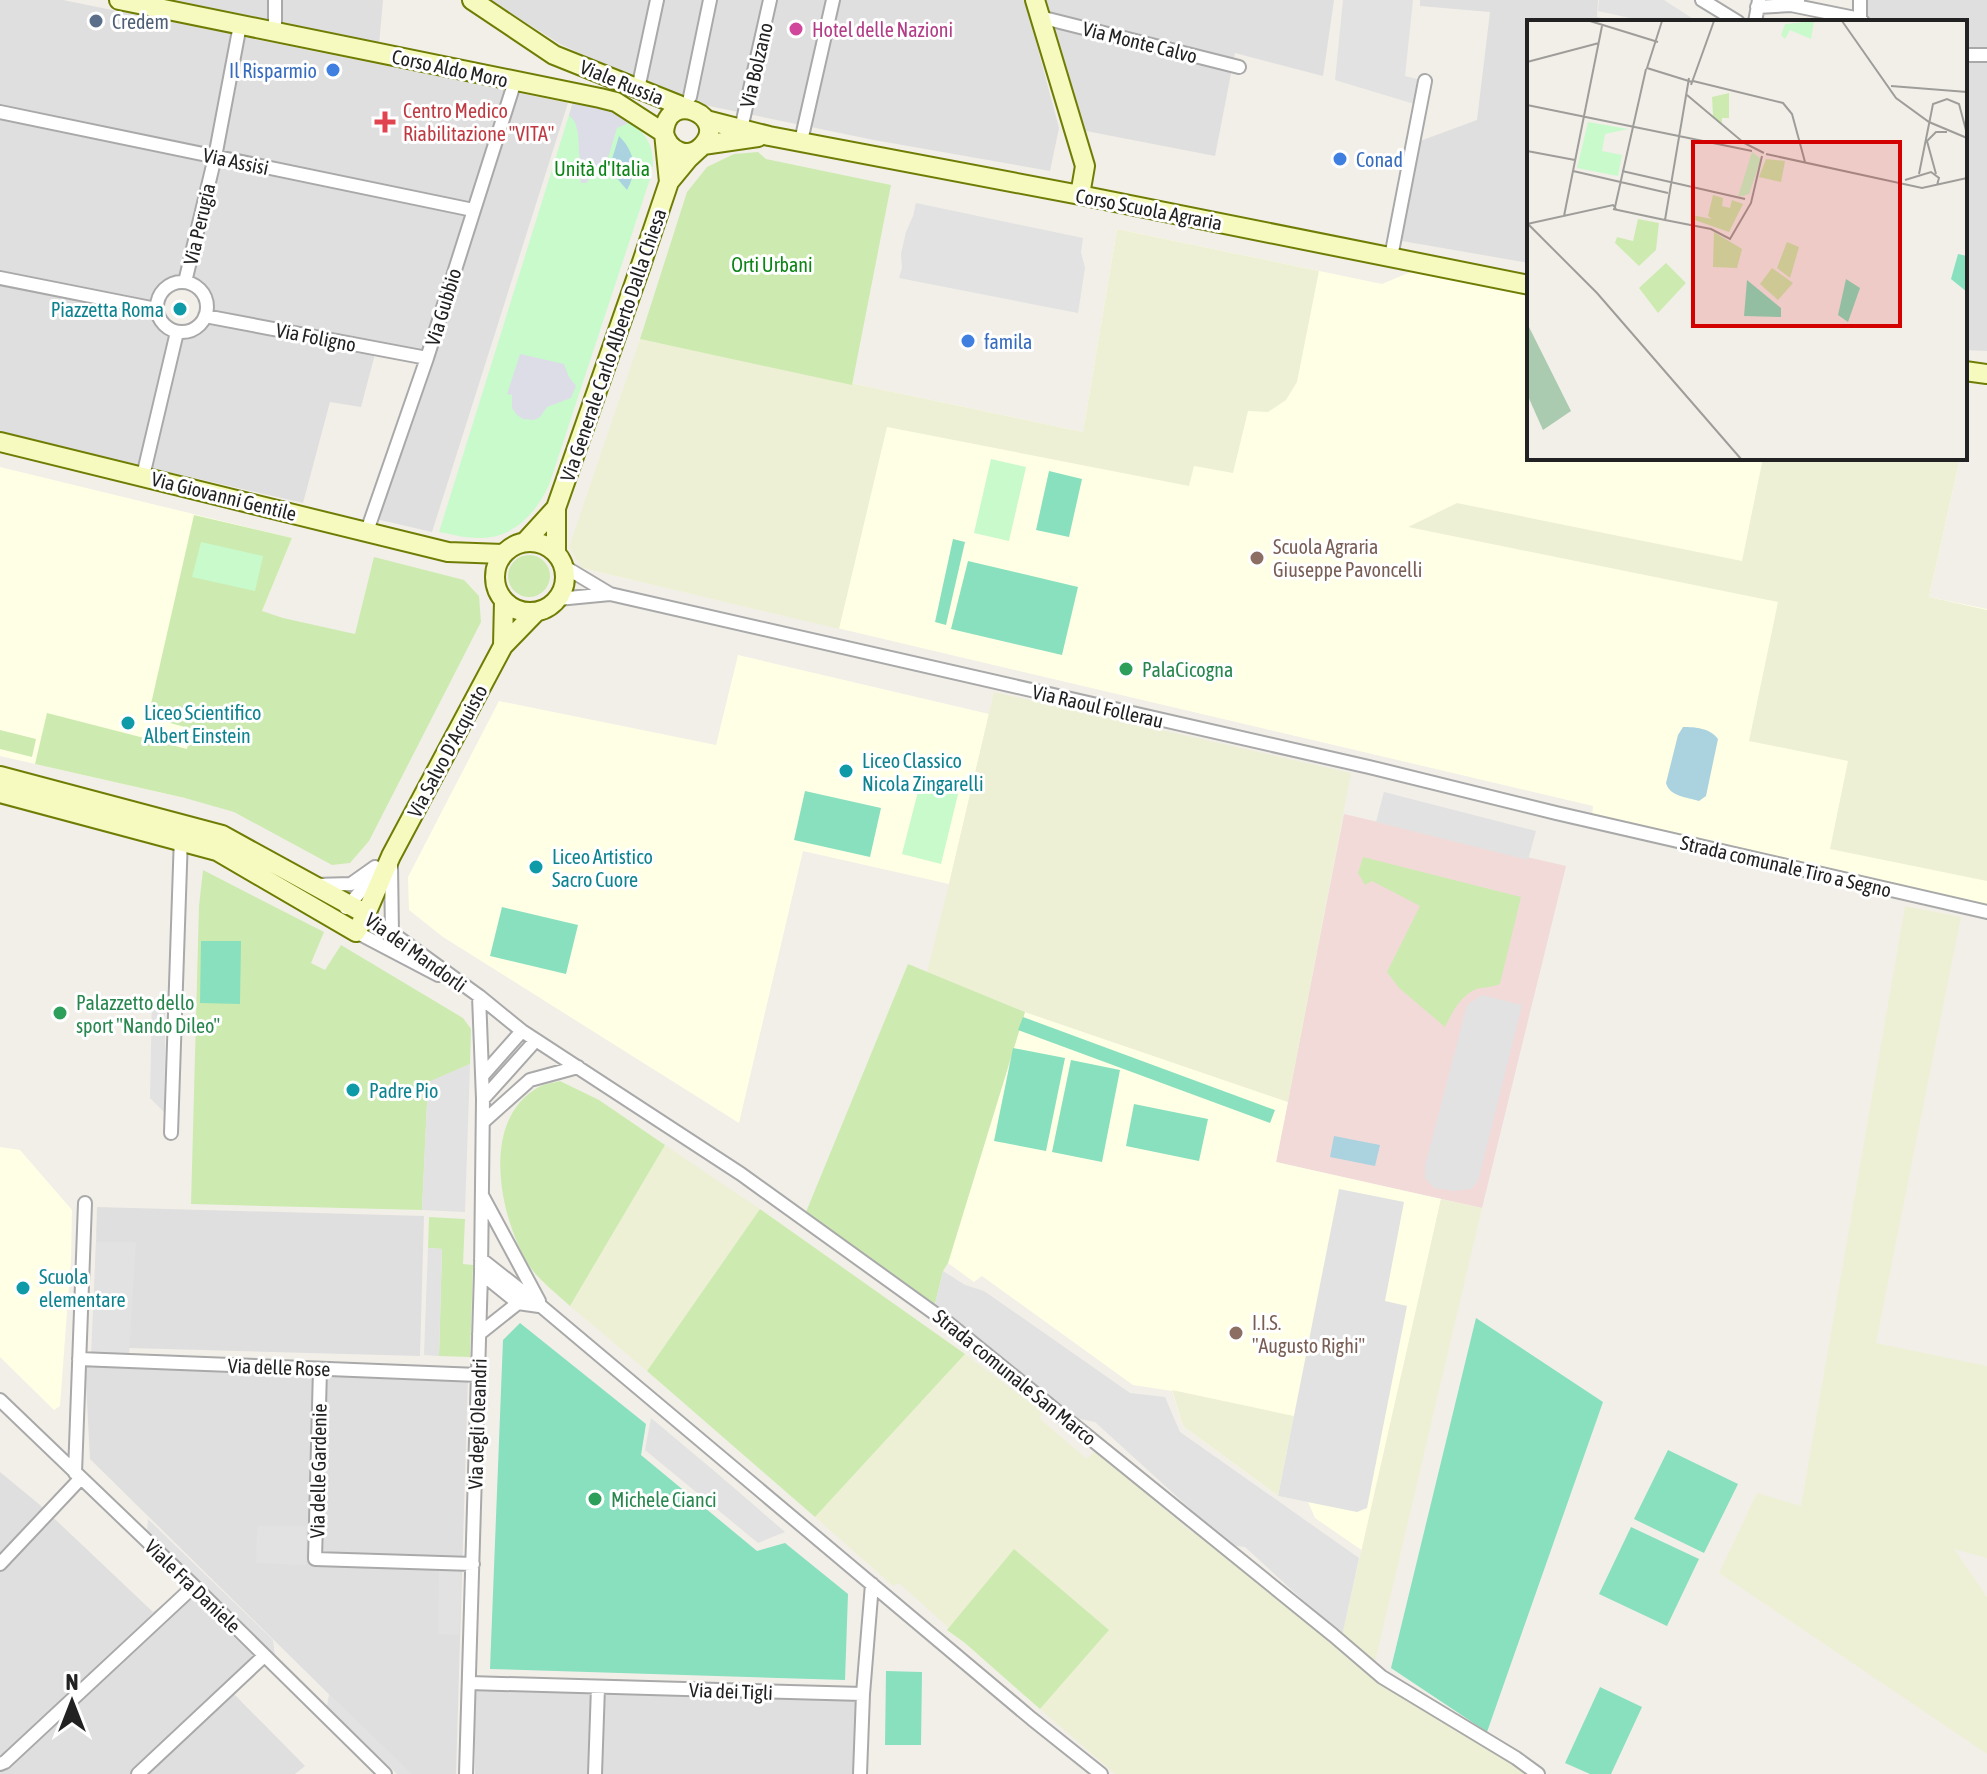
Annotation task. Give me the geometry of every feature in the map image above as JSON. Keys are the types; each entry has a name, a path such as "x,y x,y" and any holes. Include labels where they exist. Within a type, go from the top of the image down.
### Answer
{"street":[{"name":"Corso Aldo Moro","path":"119,0 616,102 664,133 670,146 683,153 698,150 703,145"},
{"path":"275,0 275,32"},
{"name":"Viale Russia","path":"472,0 554,55 638,89 690,103 706,120"},
{"path":"638,89 657,0"},
{"path":"669,182 664,126 671,115 690,103 710,0"},
{"name":"Via Bolzano","path":"741,129 770,0"},
{"path":"801,141 832,0"},
{"path":"1702,0 1735,20"},
{"path":"1758,4 1796,2 1861,20 1860,0"},
{"path":"1038,8 1085,166 1080,195"},
{"name":"Via Monte Calvo","path":"1038,8 1239,67"},
{"name":"Via Perugia","path":"185,282 215,157 240,25"},
{"name":"Viale Russia","path":"554,55 570,92"},
{"name":"Via Gubbio","path":"367,531 427,358 515,81"},
{"path":"1391,257 1425,81"},
{"name":"Via Assisi","path":"0,112 473,210"},
{"path":"669,182 703,145 708,133 706,120"},
{"name":"Corso Scuola Agraria","path":"706,120 769,136 1527,285"},
{"name":"Corso Scuola Agraria","path":"703,145 769,136"},
{"name":"Via Generale Carlo Alberto Dalla Chiesa","path":"525,542 556,508 669,182"},
{"path":"0,278 156,309"},
{"path":"185,282 199,288 204,294 207,308 201,323 194,329 177,332 163,324 156,309 159,294 164,288 185,282"},
{"name":"Via Foligno","path":"205,316 427,358"},
{"path":"143,476 177,332"},
{"path":"1967,371 1987,374"},
{"name":"Via Giovanni Gentile","path":"0,442 448,552 503,554"},
{"name":"Via Generale Carlo Alberto Dalla Chiesa","path":"556,508 560,560"},
{"path":"525,542 542,543 560,560 565,584 558,599 536,612 519,610 504,601 495,578 503,554 525,542"},
{"name":"Via Giovanni Gentile","path":"448,552 495,578"},
{"name":"Via Raoul Follerau","path":"560,560 610,594"},
{"name":"Via Raoul Follerau","path":"558,599 610,594 1369,767 1586,820"},
{"name":"Via Salvo D'Acquisto","path":"503,646 504,601"},
{"name":"Via Salvo D'Acquisto","path":"356,932 391,856 503,646 536,612"},
{"name":"Via dei Mandorli","path":"0,776 181,832 356,932 479,996"},
{"name":"Via dei Mandorli","path":"0,793 181,832 222,835 366,914 479,996"},
{"name":"Strada comunale Tiro a Segno","path":"1586,820 1987,912"},
{"path":"171,1133 181,832"},
{"path":"315,885 351,884 391,856"},
{"path":"391,856 392,934"},
{"name":"Via Salvo D'Acquisto","path":"338,922 349,904 391,856"},
{"name":"Strada comunale San Marco","path":"479,996 522,1031 741,1174 948,1323 1382,1677 1538,1774"},
{"name":"Via degli Oleandri","path":"466,1774 481,1273 483,1075 479,996"},
{"path":"483,1075 522,1031"},
{"path":"483,1099 536,1040"},
{"path":"483,1122 530,1080 578,1067"},
{"path":"482,1195 542,1307"},
{"path":"0,1564 73,1471 85,1203"},
{"path":"481,1259 1101,1774"},
{"path":"481,1273 518,1303 542,1307"},
{"path":"479,1334 518,1303"},
{"name":"Via delle Rose","path":"79,1359 478,1375"},
{"name":"Via delle Gardenie","path":"320,1369 315,1559 473,1564"},
{"name":"Viale Fra Daniele","path":"0,1400 385,1774"},
{"path":"51,1450 76,1447"},
{"path":"860,1774 872,1584"},
{"path":"0,1764 194,1586"},
{"path":"138,1774 264,1656"},
{"name":"Via dei Tigli","path":"469,1683 863,1694"},
{"path":"595,1774 598,1687"}],"shaded area":[{"path":"0,0 63,0 568,103 432,532 376,519 429,363 375,354 361,407 330,402 303,503 151,468 181,337 193,335 210,323 212,308 208,290 195,279 171,277 159,288 152,304 0,274"},
{"path":"163,0 383,0 379,45"},
{"path":"490,0 1025,0 1059,128 1050,171 874,140 684,100 560,44"},
{"path":"1044,0 1334,0 1323,76 1235,53 1215,156 1081,130"},
{"path":"1343,0 1413,0 1405,76 1425,81 1421,106 1335,80"},
{"path":"1420,0 1598,0 1597,17 1613,20 1527,20 1527,263 1402,241 1420,141 1477,120 1490,12 1420,6"},
{"path":"1599,0 1664,0 1695,20 1639,20 1598,11"},
{"path":"1861,0 1987,0 1987,351 1967,350 1967,20 1861,20"},
{"path":"573,102 622,115 631,122 617,128 603,175 594,173 586,183 581,183 578,133 569,115"},
{"path":"916,203 1083,238 1081,252 1085,268 1078,313 899,278 901,254"},
{"name":"Scuola Agraria Giuseppe Pavoncelli","path":"1117,229 1382,284 1413,271 1527,295 1527,460 1960,460 1929,597 1987,609 1987,906 1592,817 1593,806 582,568 640,339 1083,432"},
{"path":"1117,229 1319,271 1297,382 1286,400 1268,412 1248,411 1233,473 1194,466 1189,486 887,427 839,629 582,568 569,547 640,339 1083,432"},
{"path":"0,283 153,314 158,325 171,336 138,465 0,432"},
{"path":"520,354 564,364 576,386 571,398 547,407 534,420 517,415 512,408 512,395 507,394"},
{"path":"1763,460 1960,460 1929,597 1987,610 1987,881 1830,849 1848,761 1749,741 1778,602 1408,527 1457,503 1742,561"},
{"path":"0,467 292,538 185,798 0,756"},
{"path":"738,655 989,714 949,884 803,851 739,1123 443,937 409,910 408,877 499,701 716,745"},
{"path":"994,692 1351,773 1288,1102 1025,1012 927,972"},
{"path":"1384,792 1536,831 1528,860 1376,822"},
{"path":"1344,814 1566,866 1482,1208 1276,1162"},
{"path":"1905,906 1961,917 1876,1343 1987,1366 1987,1558 1954,1549 1987,1597 1987,1754 1719,1573 1757,1493 1801,1506"},
{"path":"165,993 164,1112 150,1098 152,1000"},
{"path":"1482,995 1522,1005 1478,1181 1471,1189 1454,1191 1434,1188 1425,1178 1425,1166 1467,1005"},
{"name":"I.I.S. \"Augusto Righi\"","path":"1025,1012 1288,1102 1276,1162 1441,1199 1363,1551 1315,1518 1308,1502 1278,1496 1183,1426 1172,1391 1133,1385 982,1276 974,1282 948,1263"},
{"path":"470,1064 465,1212 422,1210 428,1082"},
{"path":"665,1145 760,1209 647,1371 570,1306"},
{"path":"0,1147 20,1150 72,1210 60,1406 54,1410 0,1357"},
{"path":"1339,1189 1404,1202 1385,1301 1407,1306 1367,1508 1357,1512 1278,1496"},
{"path":"1441,1199 1482,1208 1375,1662 1342,1636"},
{"path":"97,1207 424,1216 420,1356 93,1347"},
{"path":"96,1242 136,1242 129,1356 91,1355"},
{"path":"428,1248 442,1249 439,1356 424,1355"},
{"path":"943,1271 965,1285 984,1291 1130,1393 1165,1397 1180,1432 1359,1558 1342,1636 1245,1547 1230,1545 1095,1422 1080,1419 935,1304"},
{"path":"965,1354 1043,1412 1039,1418 1087,1459 1095,1451 1193,1533 1199,1527 1382,1677 1538,1774 1115,1774 1040,1709 1109,1630 1014,1549 949,1628 899,1583 893,1586 815,1517"},
{"path":"85,1365 468,1378 456,1774 410,1774 90,1459"},
{"path":"1172,1390 1294,1416 1278,1496 1183,1426"},
{"path":"651,1418 785,1532 758,1543 645,1450"},
{"path":"0,1472 40,1505 153,1612 183,1589 256,1658 226,1686 305,1766 295,1774 0,1774"},
{"path":"148,1519 273,1640 275,1656 147,1533"},
{"path":"257,1526 306,1526 306,1565 256,1563"},
{"path":"439,1571 457,1571 461,1574 459,1635 438,1634"},
{"path":"475,1689 858,1701 855,1774 475,1774"},
{"path":"329,1694 412,1774 397,1774 327,1706"}],"green space":[{"name":"Unità d'Italia","path":"573,102 618,115 642,132 650,144 653,159 651,176 543,496 521,523 501,534 472,538 439,532"},
{"name":"Orti Urbani","path":"758,152 766,159 891,185 852,385 640,339 687,192 707,167 734,154"},
{"path":"991,459 1026,467 1009,541 974,533"},
{"path":"1049,471 1082,479 1069,537 1036,530"},
{"path":"194,515 292,538 262,611 283,618 355,634 374,557 464,580 479,596 481,622 369,841 350,863 332,865 234,812 35,764 47,713 187,749 192,729 148,717"},
{"path":"953,539 965,542 946,625 935,622"},
{"path":"201,542 263,556 255,591 192,577"},
{"path":"529,555 544,561 550,576 544,591 529,597 514,591 508,576 514,561"},
{"path":"968,561 1078,587 1062,655 951,629"},
{"path":"0,730 36,739 32,757 0,749"},
{"path":"922,776 960,786 941,864 902,854"},
{"path":"805,791 881,808 870,857 794,840"},
{"path":"1363,857 1521,897 1500,984 1469,993 1456,1006 1445,1027 1399,988 1387,972 1420,906 1372,881 1365,885 1358,873"},
{"path":"203,870 324,932 311,963 325,970 341,945 463,1018 471,1029 470,1064 428,1083 422,1210 191,1204 199,906"},
{"path":"502,907 578,925 566,974 490,956"},
{"path":"201,941 241,941 240,1004 200,1003"},
{"path":"908,964 1025,1012 935,1304 806,1212"},
{"path":"1023,1017 1275,1110 1270,1123 1018,1030"},
{"path":"1013,1048 1065,1058 1046,1151 994,1141"},
{"path":"1071,1060 1120,1070 1102,1162 1052,1152"},
{"path":"560,1081 599,1100 665,1145 570,1306 534,1272 519,1247 510,1224 500,1173 501,1147 507,1124 519,1104 539,1087"},
{"path":"1134,1104 1208,1119 1199,1161 1126,1146"},
{"path":"760,1209 965,1354 815,1517 647,1371"},
{"path":"429,1217 465,1219 463,1264 473,1265 470,1357 439,1356 442,1249 428,1248"},
{"path":"1476,1318 1603,1402 1487,1732 1391,1668"},
{"name":"Michele Cianci","path":"520,1323 646,1424 641,1455 757,1551 785,1543 848,1594 845,1680 490,1669 503,1340"},
{"path":"1668,1450 1738,1484 1704,1553 1634,1519"},
{"path":"1631,1527 1699,1559 1667,1626 1599,1594"},
{"path":"1014,1549 1109,1630 1040,1709 947,1630"},
{"path":"886,1671 922,1672 921,1745 885,1745"},
{"path":"1600,1687 1642,1707 1611,1774 1590,1774 1565,1763"}],"water":[{"path":"619,136 629,148 634,168 627,190 609,169"},
{"path":"1683,727 1707,730 1718,739 1706,796 1699,801 1675,794 1666,783 1678,735"},
{"path":"1334,1136 1380,1145 1375,1166 1330,1157"}],"place":[{"name":"Credem","path":"96,21"},
{"name":"Hotel delle Nazioni","path":"796,29"},
{"name":"Il Risparmio","path":"333,70"},
{"name":"Centro Medico Riabilitazione \"VITA\"","path":"385,122"},
{"name":"Conad","path":"1340,159"},
{"name":"Piazzetta Roma","path":"180,309"},
{"name":"famila","path":"968,341"},
{"name":"Scuola Agraria Giuseppe Pavoncelli","path":"1257,558"},
{"name":"PalaCicogna","path":"1126,669"},
{"name":"Liceo Scientifico Albert Einstein","path":"128,723"},
{"name":"Liceo Classico Nicola Zingarelli","path":"846,771"},
{"name":"Liceo Artistico Sacro Cuore","path":"536,867"},
{"name":"Palazzetto dello sport \"Nando Dileo\"","path":"60,1013"},
{"name":"Padre Pio","path":"353,1090"},
{"name":"Scuola elementare","path":"23,1288"},
{"name":"I.I.S. \"Augusto Righi\"","path":"1236,1333"},
{"name":"Michele Cianci","path":"595,1499"}]}
